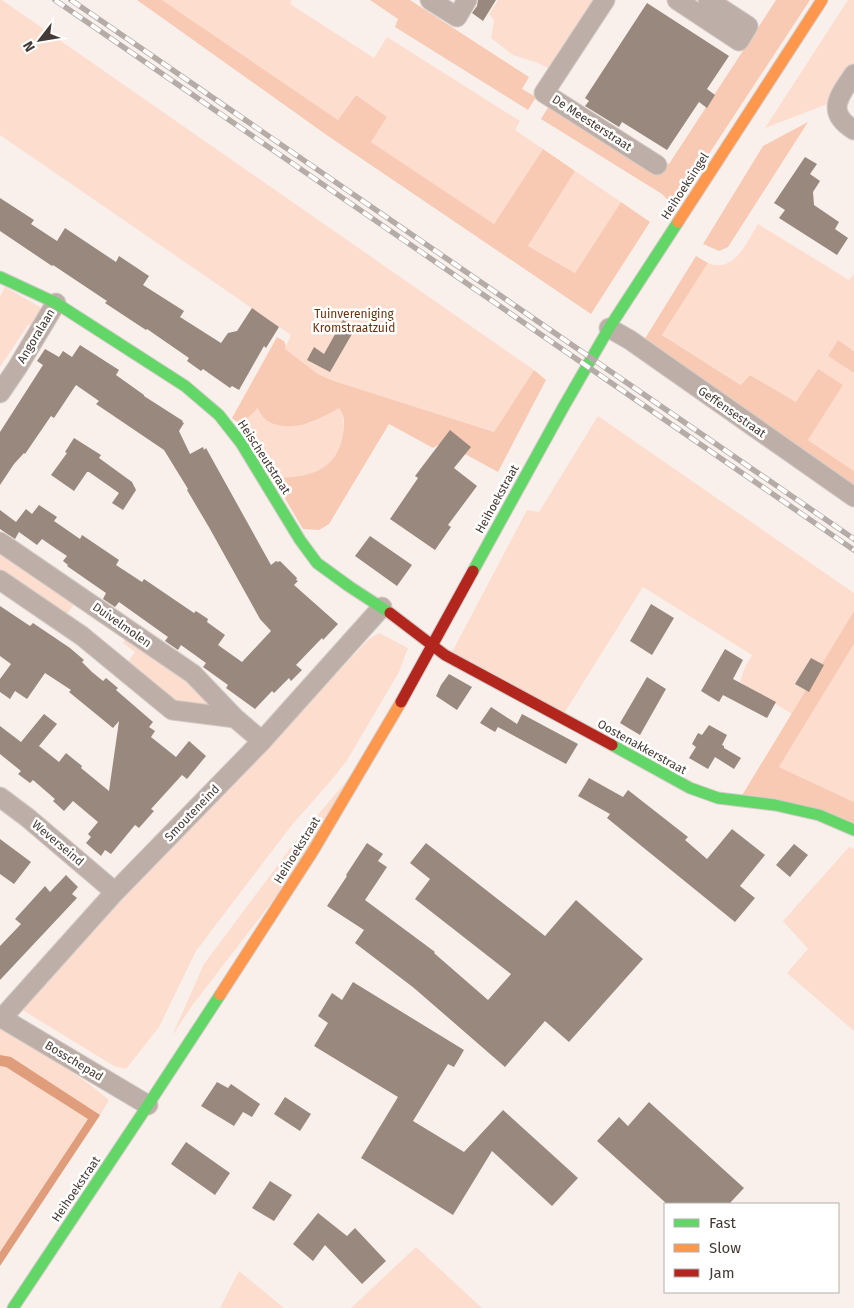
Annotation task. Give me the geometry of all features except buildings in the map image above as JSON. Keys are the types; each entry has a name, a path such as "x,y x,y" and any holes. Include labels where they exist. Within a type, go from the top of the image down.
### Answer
{"street":[{"path":"430,0 456,17 468,0"},
{"name":"De Meesterstraat","path":"605,0 544,93 658,165"},
{"path":"677,0 739,41 748,26 708,0"},
{"name":"Heihoeksingel","path":"574,388 609,328 822,0"},
{"path":"854,74 839,97 837,116 854,130"},
{"name":"Heischeutstraat","path":"0,276 56,303 185,386 219,415 241,443 300,540 317,563 382,607 432,645"},
{"name":"Angoralaan","path":"0,393 56,303"},
{"name":"Geffensestraat","path":"609,328 630,340 854,497"},
{"name":"Heihoekstraat","path":"13,1308 314,851 391,720 574,388"},
{"name":"Duivelmolen","path":"0,542 193,674 235,718 262,741"},
{"path":"0,580 82,636 172,710 235,718"},
{"name":"Smouteneind","path":"1,1018 115,892 262,741 382,607"},
{"name":"Oostenakkerstraat","path":"432,645 445,655 690,788 718,798 775,805 819,815 854,830"},
{"name":"Weverseind","path":"0,796 115,892"},
{"name":"Bosschepad","path":"1,1018 148,1105"}],"green space":[{"name":"Tuinvereniging Kromstraatzuid","path":"0,0 534,370 494,432 331,380 318,374 285,349 291,335 0,135"},
{"path":"162,0 292,0 290,4 374,58 387,37 520,121 515,130 543,149 494,224 371,142 387,117 356,95 338,120"},
{"path":"498,0 597,0 552,70 538,63 513,55 491,38 494,20 489,14"},
{"path":"848,0 854,0 854,66 830,103 765,128"},
{"path":"575,171 621,202 575,273 528,246"},
{"path":"758,224 849,280 854,274 854,349 838,340 828,356 854,373 854,471 808,440 843,385 796,402 750,375 742,385 662,335 708,263 725,264 732,260 739,254"},
{"path":"5,287 40,307 41,314 37,324 28,325 0,367 0,297"},
{"path":"258,408 264,418 271,423 310,423 339,408 344,426 343,438 334,459 317,471 273,478 241,425"},
{"path":"598,416 854,593 854,611 792,714 740,682 745,667 752,655 643,587 563,715 451,654 527,510 539,512"},
{"path":"0,550 76,602 66,615 0,572"},
{"path":"379,633 408,648 399,672 346,762 291,826 196,951 159,1027 126,1069 114,1066 24,1011 19,1000 253,762 369,639"},
{"path":"127,637 189,680 212,704 210,708 174,702 127,663 135,652 123,643"},
{"path":"854,644 854,802 779,767"},
{"path":"356,770 308,855 191,1007 172,1036 204,964 298,838"},
{"path":"849,847 854,849 854,1031 787,973 808,949 783,921"},
{"path":"0,1023 89,1084 109,1100 0,1264"},
{"path":"416,1247 482,1308 351,1308"},
{"path":"239,1271 284,1308 220,1308"}],"shaded area":[{"path":"137,0 162,0 338,120 356,95 387,117 371,142 494,224 543,149 575,171 528,246 575,273 621,202 650,222 591,314 328,136"},
{"path":"370,0 410,0 529,77 522,89 536,97 528,110 395,27 398,19"},
{"path":"776,0 810,0 686,189 668,200 662,194 541,119 549,106 669,164"},
{"path":"808,122 728,247 719,251 703,244 763,146"},
{"path":"696,256 708,263 662,335 741,385 750,375 796,402 818,369 843,385 808,440 854,471 854,492 641,345"},
{"path":"277,337 284,341 285,349 318,374 331,380 494,432 534,370 546,380 498,472 443,442 433,448 389,424 329,524 319,530 303,529 273,478 309,474 327,465 340,447 344,423 341,411 339,408 317,420 294,426 278,425 267,421 258,408 241,425 232,418"},
{"path":"838,340 854,351 854,373 828,356"},
{"path":"854,611 854,644 779,767 854,802 854,826 741,797"},
{"path":"0,1055 11,1057 100,1115 0,1266 0,1252 88,1119 6,1067 0,1066"}],"railway":[{"path":"55,0 854,550"},
{"path":"71,0 854,539"}],"traffic: fast":[{"path":"473,571 609,328 678,222"},
{"path":"0,277 56,303 185,386 219,415 241,443 300,540 317,563 390,613"},
{"path":"612,745 690,788 718,798 775,805 819,815 854,830"},
{"path":"13,1308 220,995"}],"traffic: slow":[{"path":"678,222 822,0"},
{"path":"220,995 313,851 401,702"}],"traffic: jam":[{"path":"401,702 473,571"},
{"path":"390,613 445,655 612,745"}]}
